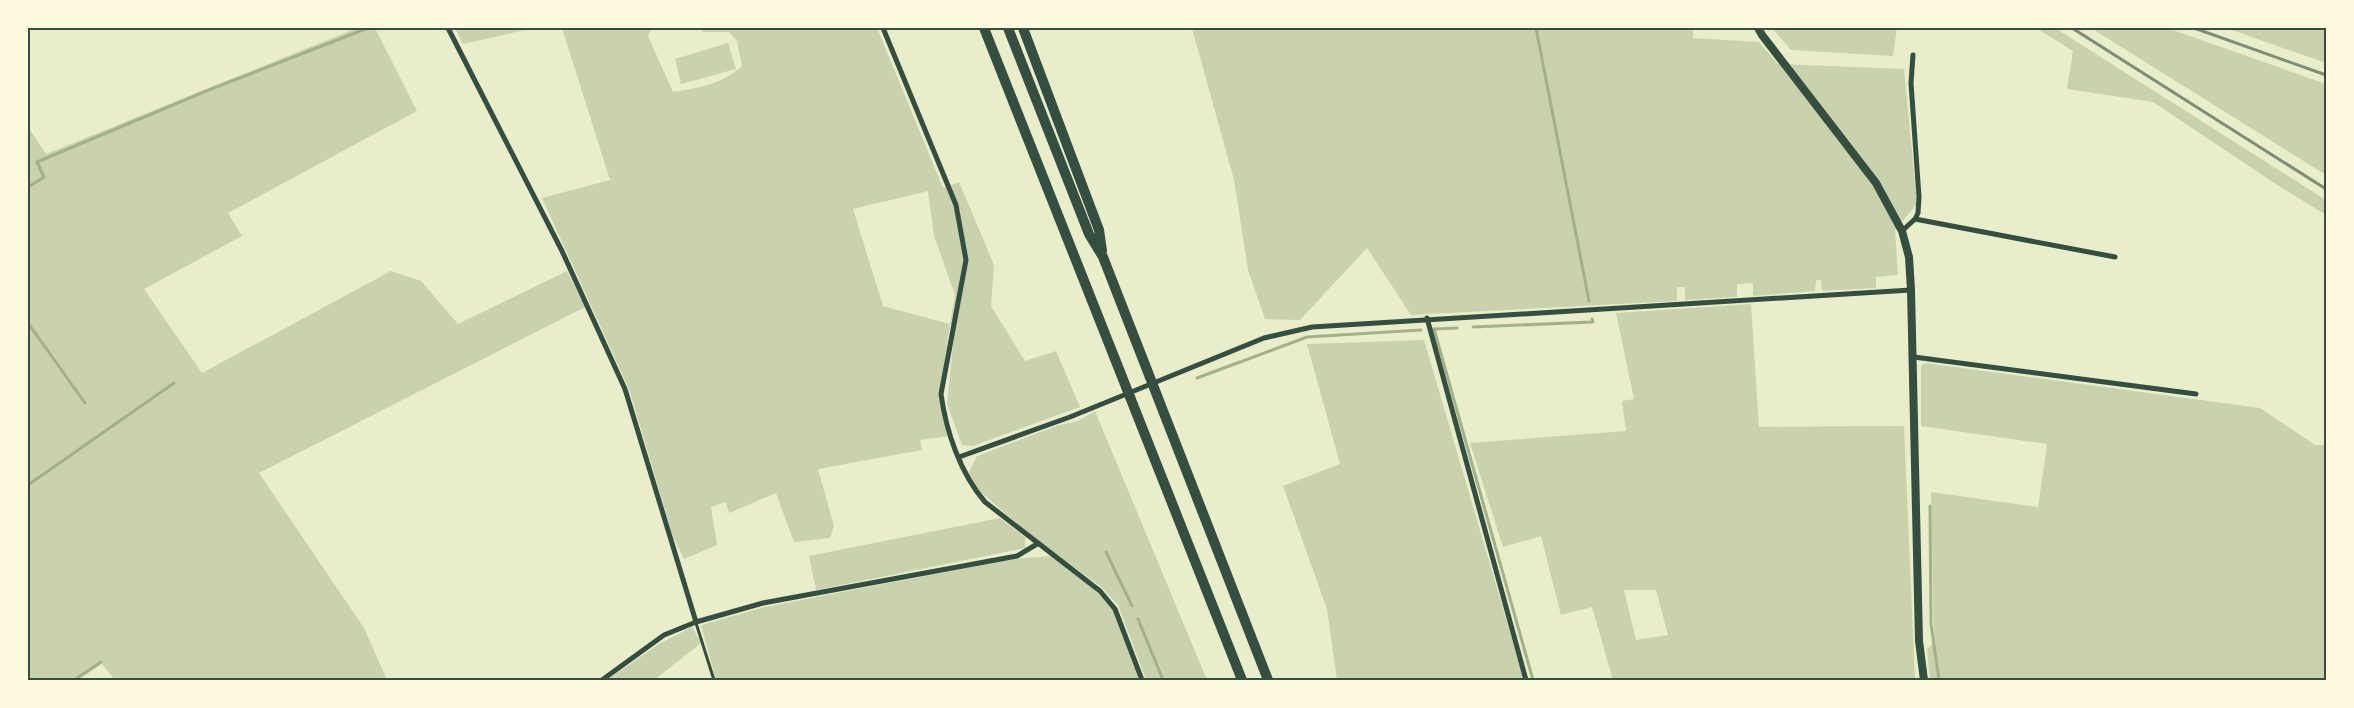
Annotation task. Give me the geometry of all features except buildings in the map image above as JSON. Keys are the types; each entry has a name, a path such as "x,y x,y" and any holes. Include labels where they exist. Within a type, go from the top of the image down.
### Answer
{"highway":[{"path":"984,28 1242,680"},
{"path":"1008,28 1089,234 1103,257 1268,680"},
{"path":"1023,28 1099,230 1103,257"}],"street":[{"path":"448,28 558,243 625,389 696,622"},
{"path":"883,28 956,205 966,260 941,394 944,414 959,457 971,486 985,502 1100,591 1115,609 1142,680"},
{"path":"1758,28 1876,183 1902,231 1909,257 1914,357 1919,641 1924,680"},
{"path":"1902,231 1918,213 1919,197 1911,83 1913,56"},
{"path":"1915,218 2115,257"},
{"path":"959,457 1091,409 1264,338 1312,327 1427,318 1648,307 1911,290"},
{"path":"1427,318 1526,680"},
{"path":"1914,357 2196,394"},
{"path":"602,680 664,634 696,622 763,603 1017,556 1037,544"}],"lane":[{"path":"696,622 714,680"}],"green space":[{"path":"357,28 375,28 417,111 228,213 242,236 144,289 202,373 391,271 421,281 458,324 567,271 585,307 259,473 364,628 387,680 115,680 102,664 78,680 28,680 28,127 46,154"},
{"path":"455,28 534,28 463,44"},
{"path":"562,28 652,28 648,36 673,92 692,89 718,81 742,66 737,41 729,32 703,32 702,28 877,28 943,188 959,182 994,265 991,306 1025,361 1056,351 1080,407 973,446 962,445 947,404 955,326 950,324 940,391 948,436 920,440 922,450 818,469 834,526 830,538 794,542 776,493 729,513 726,502 711,507 717,545 684,559 673,536 629,389 542,198 610,180","holes":["928,191 934,236 955,295 950,324 883,306 853,209"]},
{"path":"1192,28 1693,28 1693,38 1759,42 1778,64 1904,69 1917,204 1895,230 1898,275 1876,277 1876,288 1822,291 1821,280 1816,280 1815,291 1753,296 1753,283 1737,284 1737,297 1685,300 1685,287 1677,287 1677,301 1411,315 1367,248 1300,320 1265,319 1248,270 1234,180"},
{"path":"1772,28 1897,28 1893,56 1791,50"},
{"path":"2036,28 2055,28 2326,200 2326,215 2271,181 2153,102 2067,89 2073,51"},
{"path":"2091,28 2167,28 2326,84 2326,175"},
{"path":"2226,28 2326,28 2326,63"},
{"path":"728,43 736,69 681,84 675,59"},
{"path":"1751,304 1759,427 1904,426 1915,680 1613,680 1592,607 1561,615 1541,536 1503,547 1470,443 1626,431 1622,401 1634,399 1616,313","holes":["1624,590 1656,590 1668,635 1636,640"]},
{"path":"1424,340 1524,680 1337,680 1327,609 1283,486 1340,464 1307,344"},
{"path":"1925,363 2260,408 2315,445 2326,445 2326,680 1930,680 1927,649 1934,643 1931,492 2038,507 2047,444 1921,426 1921,366"},
{"path":"1095,411 1207,680 1146,680 1118,605 1100,586 1031,536 974,486 969,472 977,456 1059,425 1078,421"},
{"path":"1000,518 1025,537 1025,548 816,590 809,556"},
{"path":"1051,556 1087,582 1113,609 1139,680 716,680 701,625 765,607 1013,559"},
{"path":"692,627 701,643 654,680 607,680 659,644"}],"waterway":[{"path":"28,187 44,177 37,162 211,89 368,28"},
{"path":"1536,28 1589,301"},
{"path":"1473,327 1593,322 1592,319"},
{"path":"28,323 85,403"},
{"path":"1434,329 1457,328"},
{"path":"1434,329 1533,680"},
{"path":"1197,378 1307,337 1421,330"},
{"path":"28,485 174,383"},
{"path":"1930,506 1931,624 1939,680"},
{"path":"1106,552 1132,606"},
{"path":"1138,619 1163,680"},
{"path":"74,680 101,662"}],"railway":[{"path":"2072,28 2326,189"},
{"path":"2194,28 2326,75"}]}
